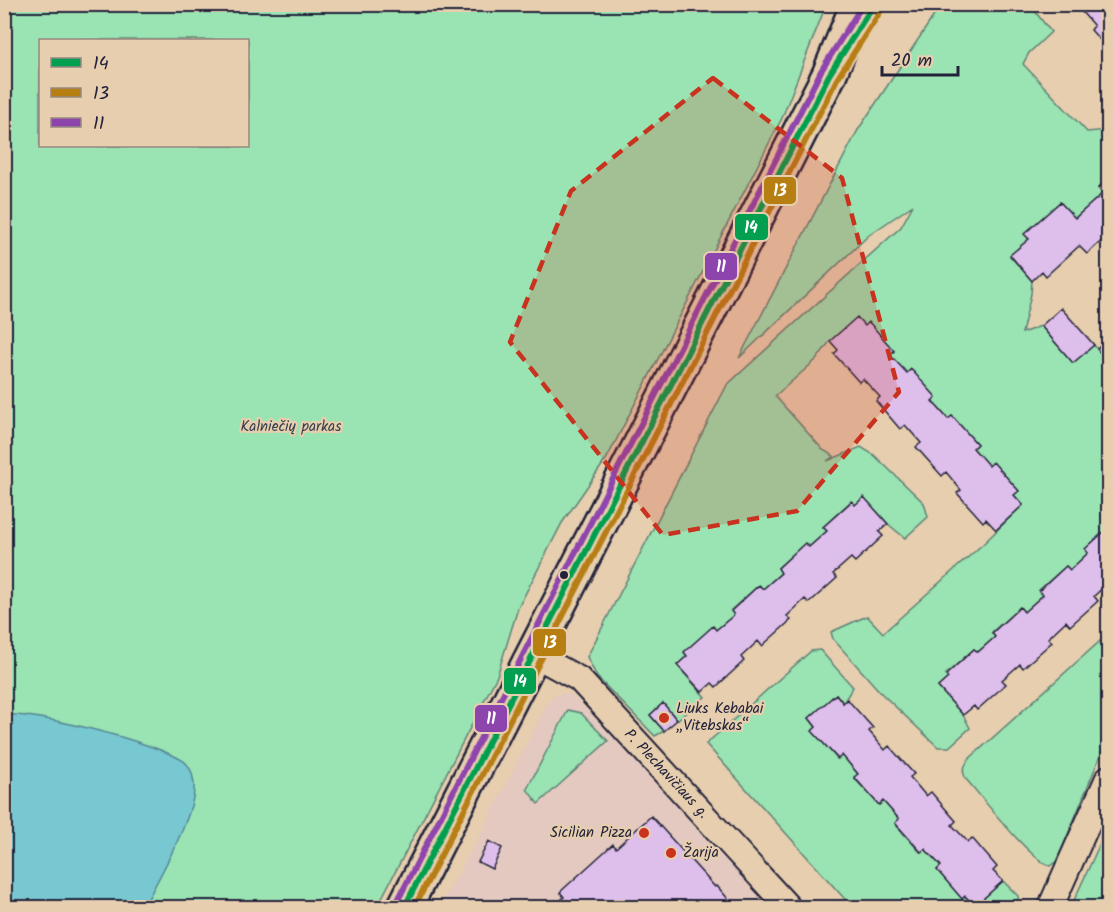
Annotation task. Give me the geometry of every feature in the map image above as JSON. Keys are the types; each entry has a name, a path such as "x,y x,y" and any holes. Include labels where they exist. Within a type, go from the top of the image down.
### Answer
{"main road":[{"path":"404,908 829,75 858,4"},
{"path":"829,75 874,4"}],"street":[{"name":"P. Plechavičiaus g.","path":"533,654 579,679 789,908"},
{"path":"1050,908 1108,778"}],"highlighted area":[{"path":"713,78 842,178 899,392 797,511 663,535 510,342 571,191"}],"shaded area":[{"path":"570,693 769,907 439,908 480,835 549,700 556,695"}],"green space":[{"name":"Kalniečių parkas","path":"4,5 826,5 782,118 607,458 562,523 518,608 497,676 377,907 5,907"},
{"path":"941,5 1030,5 1051,32 1029,53 1023,64 1087,132 1108,130 1108,179 1098,188 1103,193 1075,218 1060,202 1025,234 1029,239 1010,256 1032,281 1022,333 1041,326 1073,363 1094,345 1108,362 1108,528 1085,549 1088,553 1070,570 1066,566 1039,590 1043,595 1024,612 1020,607 992,632 995,637 978,652 974,649 946,674 948,678 938,687 963,715 970,728 949,747 938,747 882,694 833,639 831,632 867,616 883,633 1023,505 1014,495 1018,491 993,462 988,466 973,448 977,444 952,416 948,419 890,355 894,351 869,323 830,341 817,359 775,396 823,450 834,456 827,461 861,447 874,455 924,503 928,517 905,538 888,524 864,498 855,505 851,501 823,527 827,531 809,547 805,544 778,568 781,573 763,589 759,585 731,610 734,615 716,630 713,627 684,652 687,656 677,665 705,697 677,720 662,704 650,715 664,731 655,736 597,677 587,657 727,385 901,227 913,205 869,235 739,358 858,130"},
{"path":"1108,634 1108,737 1057,861 1050,866 1031,852 1006,826 965,778 963,770 968,760"},
{"path":"820,650 853,687 843,703 836,694 809,718 816,727 813,731 837,759 842,755 858,774 854,778 879,805 883,801 899,819 895,824 920,852 925,849 941,866 937,870 962,898 965,896 975,906 1003,881 1018,896 1018,907 852,907 706,744 811,651"},
{"path":"568,710 581,713 608,741 538,804 527,789"},
{"path":"1108,826 1108,907 1071,907"}],"water":[{"path":"5,715 20,715 98,731 152,747 173,755 188,765 194,784 189,812 175,846 144,907 5,907"}],"building":[{"path":"1075,4 1108,4 1108,42 1104,37 1100,40 1091,30 1094,26"},
{"path":"1108,179 1108,235 1087,254 1079,246 1046,276 1042,271 1032,281 1010,255 1029,239 1024,234 1060,202 1075,218 1103,193 1098,188"},
{"path":"1061,308 1094,345 1073,363 1041,326"},
{"path":"857,317 865,326 869,322 894,351 890,355 907,373 911,369 936,397 932,401 948,419 952,416 977,444 973,448 989,466 993,462 1019,491 1014,495 1023,505 996,530 986,519 983,522 957,493 961,490 946,472 942,476 916,447 921,443 905,425 900,429 876,401 880,397 863,379 859,382 834,354 838,350 830,341"},
{"path":"1108,339 1108,362 1097,349"},
{"path":"864,497 888,524 879,532 883,536 855,562 851,558 833,574 837,578 809,603 805,599 787,616 791,620 762,646 758,641 741,657 744,661 716,687 712,683 702,692 677,665 687,656 684,652 713,626 716,630 734,615 731,611 759,585 763,589 781,573 778,568 805,543 809,547 827,531 823,527 852,501 855,505"},
{"path":"1108,528 1108,583 1094,596 1098,601 1070,626 1066,621 1048,638 1052,642 1023,668 1020,664 1002,680 1006,684 977,710 974,706 963,715 938,687 948,678 946,675 974,649 978,652 995,637 992,633 1020,607 1024,612 1043,595 1039,591 1066,566 1070,570 1088,553 1085,549"},
{"path":"836,694 843,703 847,699 873,728 869,731 885,750 889,746 914,774 910,777 926,796 931,792 956,821 952,825 968,842 972,838 997,867 993,871 1003,881 975,906 965,896 962,899 937,870 941,866 925,849 921,852 895,823 899,819 883,801 879,805 854,777 858,774 842,755 838,759 812,731 816,727 809,718"},
{"name":"Liuks Kebabai „Vitebskas“","path":"663,703 677,720 664,731 650,715"},
{"path":"651,816 736,908 553,908 564,897 560,892 613,844 616,848"},
{"path":"489,841 502,848 492,869 478,862"}],"transit line":[{"name":"11","path":"396,904 821,71 863,4"},
{"name":"14","path":"404,908 829,75 874,4"},
{"name":"13","path":"414,908 837,79 882,9"}],"place":[{"name":"Liuks Kebabai „Vitebskas“","path":"664,718"},
{"name":"Sicilian Pizza","path":"644,833"},
{"name":"Žarija","path":"671,853"}]}
